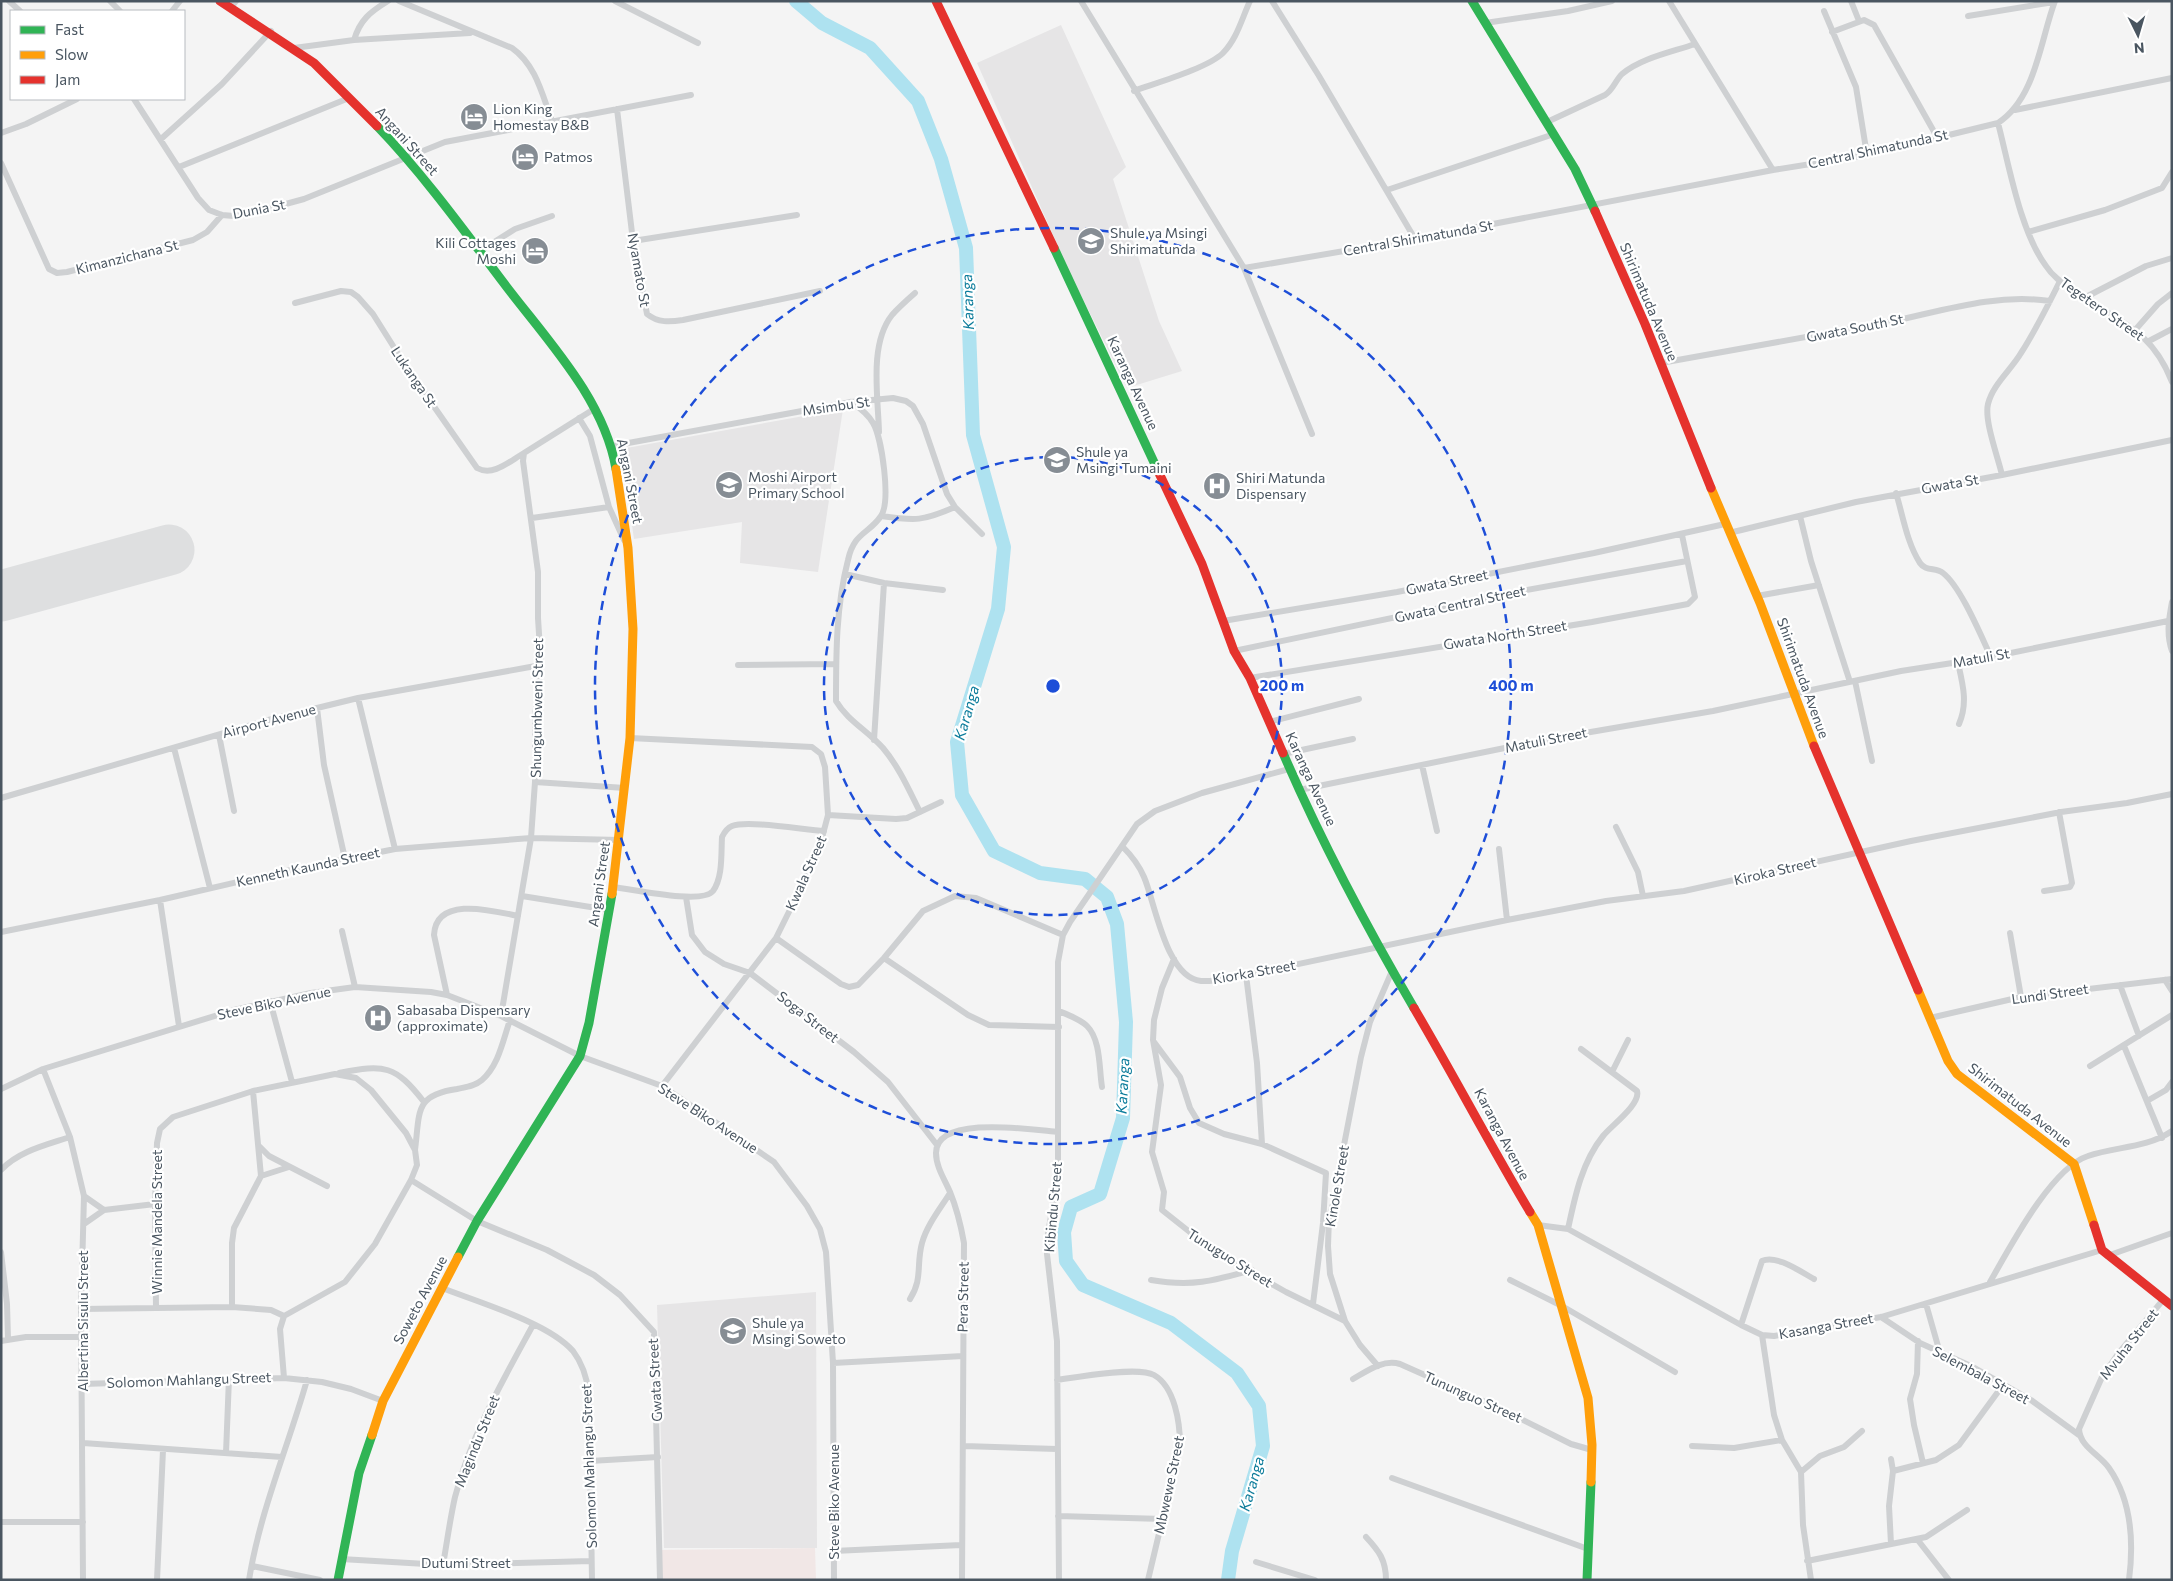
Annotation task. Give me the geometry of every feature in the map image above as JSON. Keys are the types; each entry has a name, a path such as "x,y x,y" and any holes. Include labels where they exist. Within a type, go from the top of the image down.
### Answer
{"street":[{"path":"10,1 19,10"},
{"path":"110,1 119,10"},
{"name":"Angani Street","path":"220,1 234,4 294,48 349,98 406,156 575,377 594,409 612,446 628,548 634,629 630,738 620,840 610,910 589,1023 580,1056"},
{"path":"354,40 362,20 369,12 388,1"},
{"path":"399,1 471,33 512,48 524,57 534,71 552,121"},
{"path":"615,1 698,43"},
{"name":"Karanga Avenue","path":"936,1 1140,429 1202,564 1234,651 1250,678 1299,790 1378,947 1464,1092 1497,1157 1538,1225 1584,1378 1591,1421 1592,1450 1588,1580"},
{"path":"1081,1 1134,91 1161,130 1244,268 1312,434"},
{"path":"1134,91 1197,67 1222,54 1232,42 1250,1"},
{"path":"1272,1 1415,239"},
{"name":"Shirimatuda Avenue","path":"1472,1 1576,169 1661,364 1725,524 1757,596 1818,757 1948,1061 1958,1074 2074,1164 2105,1253"},
{"path":"1485,23 1568,11 1612,1"},
{"path":"1669,1 1773,170"},
{"path":"1851,1 1859,21"},
{"path":"1968,16 2054,2"},
{"name":"Central Shimatunda St","path":"1592,205 1773,170 1867,155 1998,123 2015,110 2035,66 2054,2"},
{"path":"1824,11 1856,87 1867,155"},
{"path":"1832,32 1859,21 1868,20 1874,24 1937,137"},
{"path":"162,139 222,84 271,31"},
{"path":"294,48 354,40 471,33"},
{"path":"1547,122 1605,95 1611,91 1623,73 1645,62 1695,44"},
{"path":"2015,110 2172,78"},
{"path":"406,156 444,142 617,108 691,96"},
{"path":"179,167 349,98"},
{"path":"1,132 26,124 75,100"},
{"name":"Dunia St","path":"135,100 162,139 198,198 209,210 222,215 234,216 273,209 304,199 406,156"},
{"name":"Nyamato St","path":"617,108 633,241 648,314 654,320 669,322 683,320 820,291"},
{"name":"Tegetero Street","path":"1998,123 2028,232 2046,267 2060,281 2084,298 2136,329 2149,341 2160,356 2172,382"},
{"path":"1387,190 1554,134"},
{"name":"Kimanzichana St","path":"1,163 49,269 57,272 76,270 193,240 207,232 222,215"},
{"path":"2028,232 2130,201 2162,188 2172,172"},
{"name":"Central Shirimatunda St","path":"1244,268 1415,239 1592,205"},
{"path":"633,241 797,214"},
{"path":"480,251 515,229 552,216"},
{"path":"2084,298 2146,266 2172,258"},
{"path":"2002,475 1987,416 1988,404 1995,386 2020,354 2060,281"},
{"name":"Lukanga St","path":"295,303 341,291 350,292 358,296 373,314 406,368 477,468 487,472 495,470 524,453"},
{"path":"2136,329 2158,304 2172,292"},
{"path":"915,293 891,316 879,347 876,366 879,436 885,493 881,516 862,533 851,547 845,574 837,635 836,701 841,709 874,740 899,770 920,812"},
{"name":"Gwata South St","path":"1661,364 1879,324 1986,301 2028,298 2050,301"},
{"path":"2149,341 2172,329"},
{"name":"Msimbu St","path":"612,446 851,402 893,398 906,401 912,406 923,424 947,494 955,507 982,534"},
{"path":"851,402 863,410 879,436"},
{"path":"524,453 594,409"},
{"path":"578,418 590,436 609,507 628,548"},
{"name":"Gwata St","path":"1730,533 1896,494 2002,475 2172,440"},
{"name":"Shungumbweni Street","path":"501,1016 531,838 535,782 535,716 541,665 538,572 523,461 524,453"},
{"path":"1896,494 1915,555 1925,568 1943,573 1953,585 1976,625 1991,657"},
{"path":"532,518 609,507"},
{"path":"881,516 903,520 929,519 955,507"},
{"path":"1800,516 1818,585 1852,682 1872,761"},
{"name":"Gwata Street","path":"1223,621 1397,592 1682,535 1725,524"},
{"name":"Gwata North Street","path":"1250,678 1592,622 1688,604 1695,597 1682,535"},
{"name":"Gwata Central Street","path":"1234,651 1521,591 1687,561"},
{"path":"845,574 884,583 943,590"},
{"path":"874,740 884,583"},
{"path":"1757,596 1818,585"},
{"path":"2172,602 2168,621 2168,642 2172,651"},
{"name":"Matuli St","path":"1794,694 2168,621"},
{"path":"1958,663 1965,705 1959,724"},
{"path":"738,666 836,664"},
{"name":"Airport Avenue","path":"1,798 317,708 358,698 541,665"},
{"name":"Matuli Street","path":"1299,790 1544,740 1713,711 1794,694"},
{"path":"358,698 395,849"},
{"path":"1269,722 1359,699"},
{"path":"317,708 324,765 345,859"},
{"path":"219,735 234,811"},
{"name":"Kwala Street","path":"630,738 812,747 821,754 825,767 828,815 818,853 776,938 662,1086"},
{"path":"1283,754 1353,739"},
{"path":"174,748 210,888"},
{"path":"1422,765 1437,831"},
{"path":"1122,846 1136,824 1155,811 1202,793 1289,769"},
{"path":"535,782 625,788"},
{"name":"Kiroka Street","path":"1378,947 1606,901 1713,885 1803,863 2059,812 2127,803 2172,794"},
{"path":"828,815 896,819 920,812 941,802"},
{"path":"2044,891 2070,887 2072,883 2059,812"},
{"path":"613,887 686,897 703,896 712,892 718,882 722,838 725,831 732,826 746,824 824,832"},
{"path":"1616,827 1638,872 1643,896"},
{"name":"Kenneth Kaunda Street","path":"1,932 395,849 531,838 620,840"},
{"name":"Kibindu Street","path":"1059,1580 1057,1341 1047,1254 1048,1233 1058,1177 1060,1027 1058,962 1063,935 1083,900 1122,846"},
{"name":"Kiorka Street","path":"1122,846 1133,857 1143,874 1163,936 1174,959 1188,977 1199,981 1246,975 1378,947"},
{"path":"1498,849 1507,920"},
{"path":"522,896 610,910"},
{"path":"776,938 840,984 849,987 858,984 884,958 923,911 955,896 976,898 1019,914 1063,935"},
{"name":"Soga Street","path":"686,897 692,935 705,952 724,964 750,973 854,1052 888,1082 938,1144"},
{"path":"160,900 179,1026"},
{"path":"447,995 434,935 434,927 440,920 445,915 467,908 480,908 518,916"},
{"path":"342,931 355,987"},
{"path":"2010,933 2021,997"},
{"path":"884,958 968,1015 989,1025 1008,1028 1060,1027"},
{"name":"Tunuguo Street","path":"1174,959 1162,988 1154,1020 1153,1040 1161,1085 1152,1152 1164,1192 1162,1210 1215,1252 1252,1270 1286,1292 1345,1321"},
{"name":"Kinole Street","path":"1378,1366 1360,1345 1345,1321 1330,1274 1329,1217 1341,1179 1344,1145 1370,1022 1392,971"},
{"path":"1246,975 1257,1062 1262,1144"},
{"path":"2168,979 2172,991"},
{"name":"Lundi Street","path":"1930,1018 2021,997 2168,979"},
{"path":"2120,985 2139,1036"},
{"name":"Steve Biko Avenue","path":"1,1089 43,1069 179,1026 270,1001 311,992 355,987 431,992 447,995 510,1020 580,1056 662,1086 774,1162 807,1206 820,1229 826,1252 833,1364 834,1580"},
{"path":"270,1001 292,1082"},
{"path":"1059,1011 1087,1026 1096,1044 1102,1087"},
{"path":"2090,1066 2172,1015"},
{"path":"284,1378 280,1336 284,1316 345,1282 375,1244 411,1180 417,1165 415,1150 421,1106 429,1096 471,1087 482,1080 495,1066 510,1020"},
{"path":"1153,1040 1180,1077 1190,1108 1199,1123 1224,1134 1262,1144 1326,1173 1323,1223 1313,1304"},
{"path":"1612,1072 1628,1040"},
{"path":"2124,1046 2162,1138"},
{"path":"1568,1229 1576,1193 1586,1162 1602,1137 1636,1104 1639,1096 1637,1092 1581,1049"},
{"name":"Soweto Avenue","path":"338,1580 359,1473 383,1401 477,1221 580,1056"},
{"name":"Albertina Sisulu Street","path":"43,1069 70,1137 84,1196 81,1309 83,1444 82,1580"},
{"name":"Winnie Mandela Street","path":"156,1308 155,1204 157,1143 160,1129 173,1117 252,1091 361,1069 391,1070 401,1075 424,1102"},
{"name":"Winnie Mandela Street","path":"335,1074 356,1078 371,1090 406,1133 415,1150"},
{"path":"2147,1101 2166,1090 2172,1082"},
{"path":"232,1307 232,1243 234,1228 261,1176 260,1147 252,1091"},
{"path":"938,1144 947,1136 960,1130 979,1126 1058,1132"},
{"path":"1990,1282 2034,1210 2062,1174 2074,1164 2087,1156 2143,1145 2162,1138 2172,1131"},
{"path":"1,1170 8,1162 23,1154 70,1137"},
{"name":"Pera Street","path":"938,1144 936,1153 940,1171 960,1220 964,1244 962,1580"},
{"path":"260,1147 269,1156 327,1186"},
{"path":"261,1176 289,1167"},
{"path":"411,1180 477,1221"},
{"path":"910,1299 919,1282 922,1244 928,1228 950,1193"},
{"path":"84,1196 104,1210"},
{"path":"84,1224 104,1210 155,1204"},
{"name":"Gwata Street","path":"477,1221 547,1250 594,1275 620,1295 654,1332 660,1580"},
{"name":"Kasanga Street","path":"1538,1225 1568,1229 1762,1335 1788,1334 1810,1328 1881,1317 1990,1282 2105,1253 2172,1233"},
{"path":"1,1252 7,1304 5,1340 82,1336"},
{"path":"2105,1253 2172,1306"},
{"path":"1741,1325 1762,1261 1771,1259 1814,1279"},
{"path":"1151,1280 1184,1285 1200,1284 1252,1270"},
{"path":"1510,1280 1562,1306 1675,1372"},
{"name":"Solomon Mahlangu Street","path":"442,1288 533,1325 552,1335 573,1351 586,1373 589,1394 592,1580"},
{"name":"Mvuha Street","path":"2079,1435 2078,1429 2102,1377 2118,1354 2164,1300"},
{"path":"1926,1304 1940,1353"},
{"path":"81,1309 232,1307 271,1310 284,1316"},
{"name":"Selembala Street","path":"1881,1317 1918,1342 1973,1367 2030,1400 2079,1435"},
{"name":"Magindu Street","path":"443,1565 455,1497 465,1466 491,1402 533,1325"},
{"path":"1762,1335 1774,1414 1782,1440 1801,1472 1803,1525 1811,1580"},
{"path":"1918,1342 1917,1374 1910,1399 1923,1463"},
{"path":"833,1364 963,1356"},
{"name":"Tununguo Street","path":"1353,1379 1390,1362 1400,1364 1501,1409 1571,1444 1592,1450"},
{"name":"Mbwewe Street","path":"1057,1380 1134,1372 1153,1374 1163,1384 1174,1403 1180,1436 1148,1580"},
{"path":"226,1453 229,1378"},
{"name":"Solomon Mahlangu Street","path":"82,1384 229,1378 284,1378 307,1380 351,1389 383,1401"},
{"path":"249,1580 271,1490 307,1380"},
{"path":"1893,1471 1947,1455 1959,1446 2003,1385"},
{"path":"1801,1472 1820,1456 1844,1448 1862,1431"},
{"path":"2079,1435 2082,1442 2108,1466 2119,1485 2126,1505 2132,1532 2129,1580"},
{"path":"1692,1446 1734,1448 1782,1440"},
{"path":"83,1444 282,1457"},
{"path":"964,1446 1057,1449"},
{"path":"157,1580 163,1450"},
{"path":"590,1461 658,1457"},
{"path":"1891,1459 1893,1471 1889,1506 1891,1544"},
{"path":"1392,1478 1588,1549"},
{"path":"1807,1561 1926,1537 1967,1510"},
{"path":"1058,1516 1163,1519"},
{"path":"1,1522 83,1522"},
{"path":"1366,1537 1382,1555 1386,1568 1386,1580"},
{"path":"1917,1539 1949,1580"},
{"path":"834,1551 962,1545"},
{"name":"Dutumi Street","path":"341,1560 443,1565 592,1562"},
{"path":"1256,1562 1315,1580"},
{"path":"252,1566 320,1580"}],"shaded area":[{"path":"1061,25 1126,167 1113,179 1159,321 1182,371 1127,388 1069,271 977,63"},
{"name":"Moshi Airport Primary School","path":"843,409 818,572 740,563 742,522 634,539 621,449"},
{"path":"816,1292 817,1548 664,1548 657,1305"},
{"path":"815,1548 816,1580 658,1580 658,1550"}],"waterway":[{"name":"Karanga","path":"796,1 822,23 870,48 918,101 941,159 966,248 973,435 1004,547 998,609 957,742 962,795 994,851 1040,873 1085,879 1107,897 1117,924 1126,1022 1123,1118 1100,1194 1071,1207 1064,1232 1066,1261 1083,1285 1171,1323 1237,1373 1259,1406 1263,1446 1232,1551 1228,1580"}],"runway":[{"path":"1,596 169,550"}],"traffic: fast":[{"path":"1472,1 1575,169 1595,211"},
{"path":"377,126 442,202 571,370 599,418 609,443 616,469"},
{"path":"1054,248 1159,473"},
{"path":"1283,753 1345,883 1414,1008"},
{"path":"458,1257 477,1221 580,1056 589,1023 612,894"},
{"path":"338,1580 359,1473 372,1435"},
{"path":"1587,1580 1591,1482"}],"traffic: slow":[{"path":"612,894 630,738 633,629 628,548 616,469"},
{"path":"1711,488 1760,603 1814,746"},
{"path":"1918,990 1948,1061 1957,1074 2074,1164 2094,1225"},
{"path":"1530,1212 1538,1225 1588,1398 1592,1445 1591,1482"},
{"path":"372,1435 383,1401 458,1257"}],"traffic: jam":[{"path":"220,1 314,63 377,126"},
{"path":"936,1 1054,248"},
{"path":"1595,211 1645,324 1711,488"},
{"path":"1159,473 1202,564 1234,651 1250,678 1283,753"},
{"path":"1814,746 1918,990"},
{"path":"1414,1008 1530,1212"},
{"path":"2094,1225 2102,1250 2172,1306"}],"place":[{"name":"Lion King Homestay B&B","path":"474,117"},
{"name":"Patmos","path":"525,157"},
{"name":"Shule ya Msingi Shirimatunda","path":"1091,241"},
{"name":"Kili Cottages Moshi","path":"535,251"},
{"name":"Shule ya Msingi Tumaini","path":"1057,460"},
{"name":"Moshi Airport Primary School","path":"729,485"},
{"name":"Shiri Matunda Dispensary","path":"1217,486"},
{"name":"Sabasaba Dispensary (approximate)","path":"378,1018"},
{"name":"Shule ya Msingi Soweto","path":"733,1331"}]}
